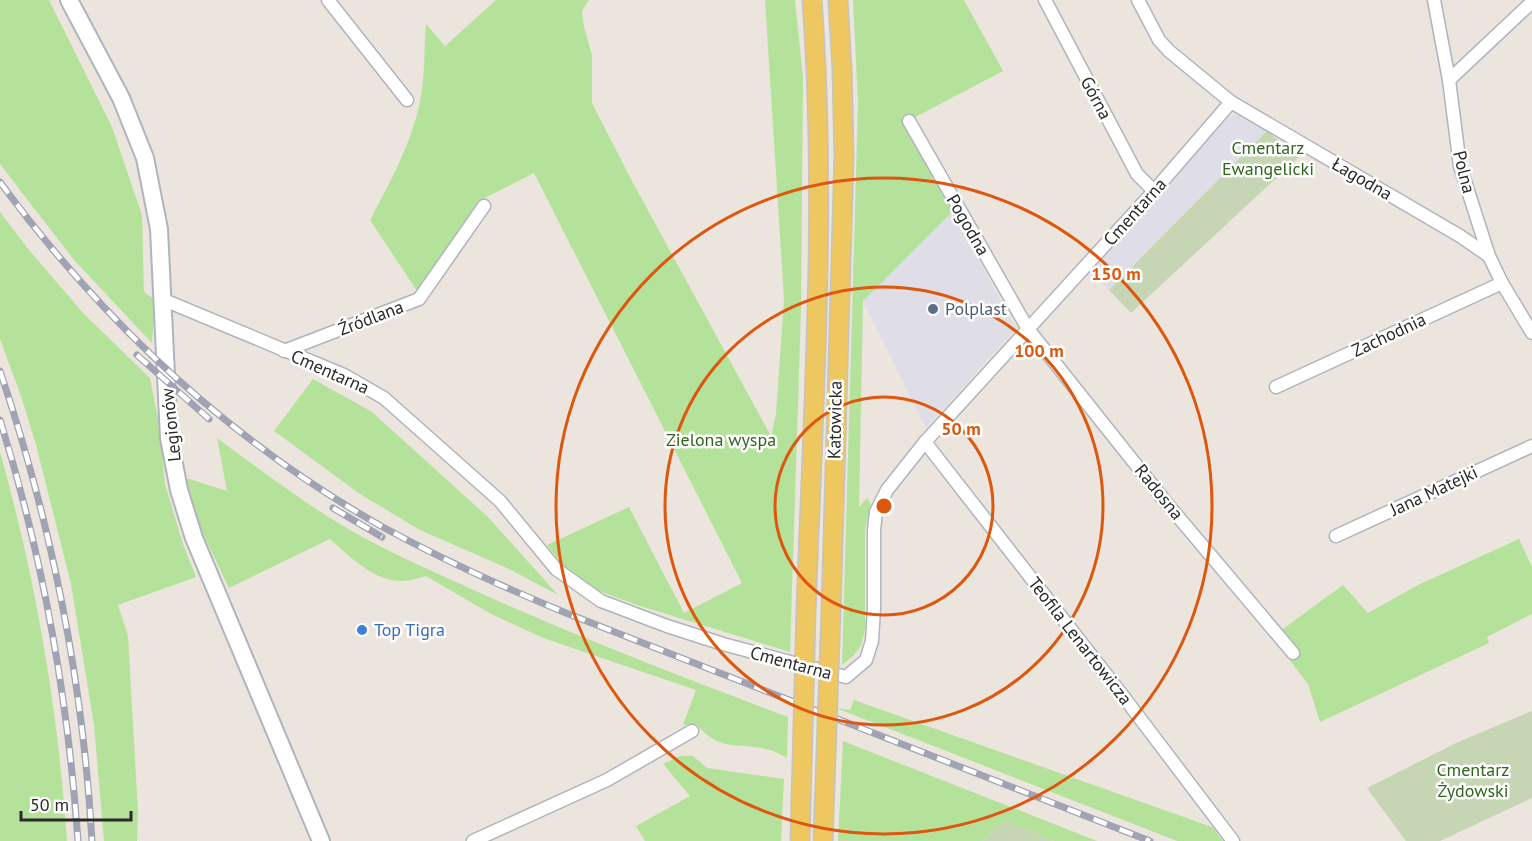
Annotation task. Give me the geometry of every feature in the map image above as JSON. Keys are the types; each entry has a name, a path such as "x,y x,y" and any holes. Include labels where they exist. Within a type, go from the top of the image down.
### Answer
{"main road":[{"name":"Katowicka","path":"800,841 819,154 818,82 812,0"},
{"name":"Katowicka","path":"823,841 844,155 838,0"}],"street":[{"name":"Legionów","path":"69,0 121,98 145,158 159,229 169,438 179,490 194,538 321,841"},
{"path":"328,0 407,100"},
{"name":"Górna","path":"1045,0 1137,174 1154,191"},
{"name":"Łagodna","path":"1138,0 1159,40 1169,51 1231,102 1460,236 1489,256"},
{"name":"Polna","path":"1434,0 1449,80 1460,166 1489,256 1502,283 1532,333"},
{"path":"1449,80 1532,2"},
{"name":"Cmentarna","path":"164,300 344,375 384,398 500,501 556,569 601,601 746,651 846,677 866,660 872,641 874,530 876,512 888,489 925,442 1154,191 1231,102"},
{"name":"Pogodna","path":"909,121 1028,329"},
{"name":"Źródlana","path":"284,351 419,299 484,206"},
{"name":"Zachodnia","path":"1276,387 1502,283"},
{"name":"Radosna","path":"1028,329 1164,500 1293,653"},
{"name":"Teofila Lenartowicza","path":"925,442 1233,841"},
{"name":"Jana Matejki","path":"1336,536 1532,447"},
{"path":"473,841 607,780 692,731"}],"shaded area":[{"path":"1242,114 1267,131 1109,290 1089,269 1230,116"},
{"path":"952,212 1016,328 926,428 863,301"}],"green space":[{"path":"0,0 49,0 112,127 142,215 144,292 155,300 152,343 74,260 0,164"},
{"name":"Zielona wyspa","path":"496,0 589,0 582,11 592,55 592,103 771,436 776,414 784,299 765,0 795,0 803,78 801,310 790,652 637,605 591,588 565,568 547,545 629,507 684,613 742,583 534,173 483,199 417,291 370,220 399,163 416,118 423,83 426,24 445,46"},
{"path":"853,0 964,0 1003,71 904,123 952,212 863,301 859,507 867,498 871,504 865,529 865,629 861,646 842,665 858,104"},
{"name":"Cmentarz Ewangelicki","path":"1267,131 1299,157 1131,313 1109,290"},
{"path":"0,212 84,314 150,378 160,429 165,484 183,544 196,577 118,605 128,636 138,812 137,841 104,841 94,725 71,584 36,445 0,339"},
{"path":"313,379 372,412 488,517 558,595 507,568 420,530 360,494 274,431"},
{"path":"217,438 309,504 348,529 392,552 506,605 666,671 788,717 787,758 770,750 722,743 705,733 696,724 683,725 696,690 543,638 491,614 426,576 402,581 372,573 330,539 229,588 203,534 183,477 227,491"},
{"path":"0,452 35,596 44,645 58,743 67,841 0,841"},
{"path":"1519,539 1532,567 1532,614 1487,637 1489,643 1320,722 1308,684 1272,637 1343,585 1368,613 1418,585"},
{"path":"854,700 1212,827 1223,841 1177,841 836,708 850,710"},
{"name":"Cmentarz Żydowski","path":"1532,711 1532,798 1440,841 1406,841 1367,788 1456,743"},
{"path":"843,741 1097,841 1054,841 1005,821 982,841 838,841"},
{"path":"680,756 693,756 707,768 784,779 781,841 645,841 636,826 690,796 663,764"},
{"path":"1005,821 1054,841 982,841"}],"railway":[{"path":"0,182 82,283 172,374 272,456 381,526 472,572 566,613 1150,841"},
{"path":"137,355 209,419"},
{"path":"0,371 35,486 62,603 81,721 92,841"},
{"path":"0,420 29,523 51,628 68,734 78,841"},
{"path":"333,508 382,537"}],"place":[{"name":"Polplast","path":"933,309"},
{"name":"Top Tigra","path":"362,630"}]}
